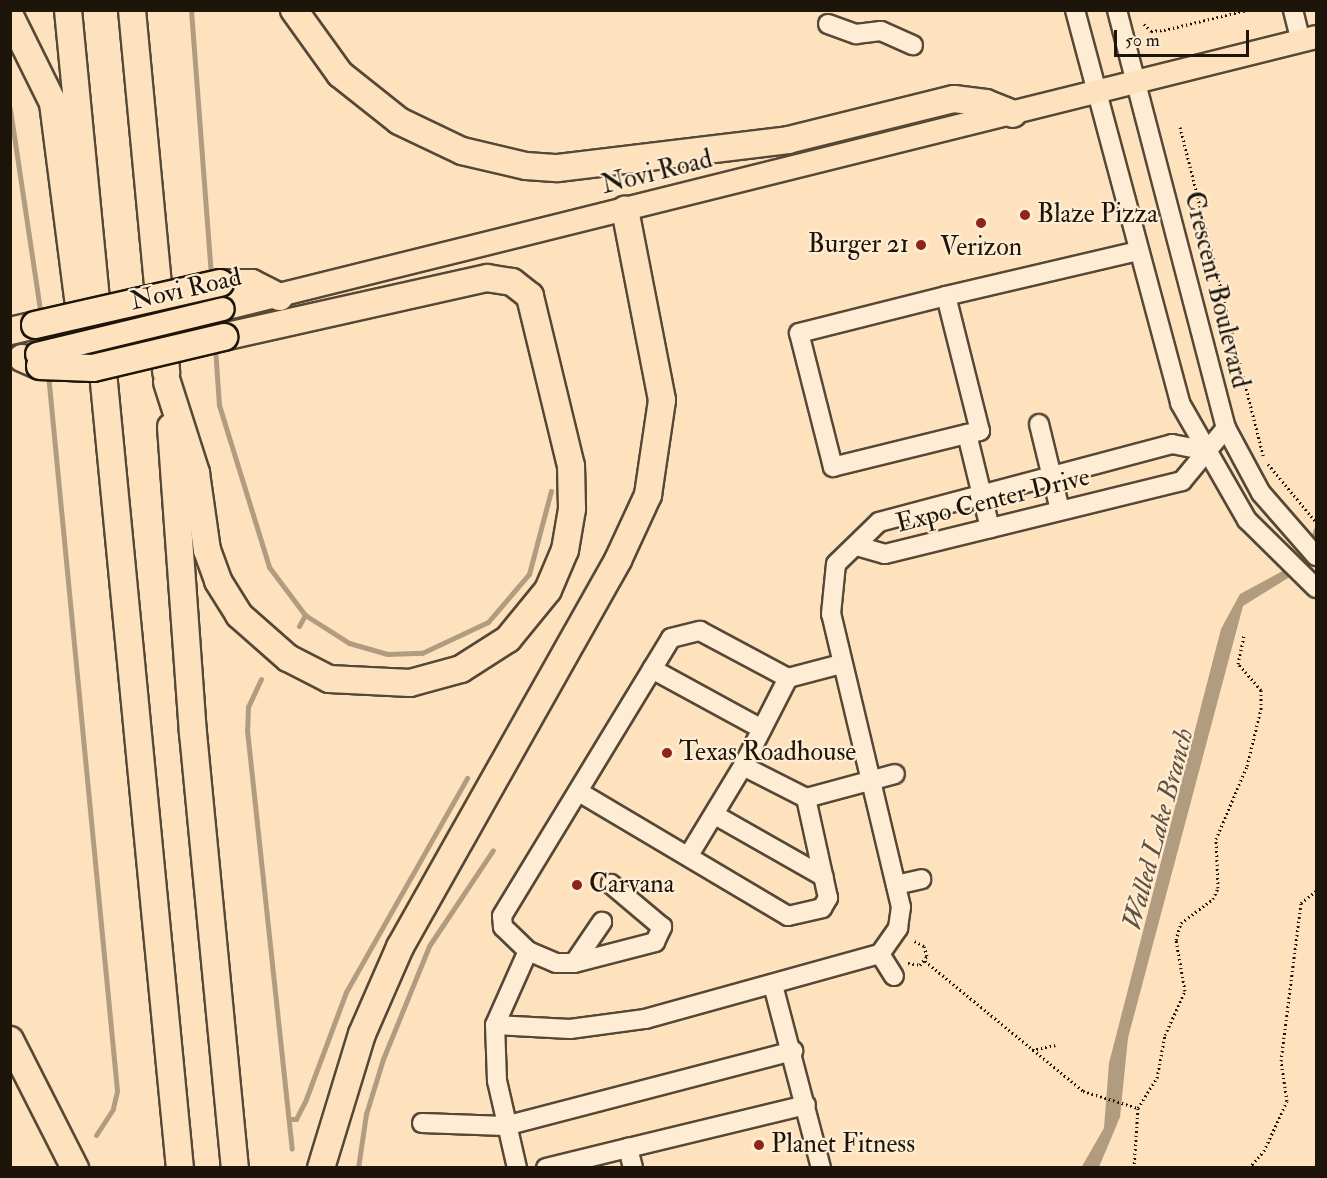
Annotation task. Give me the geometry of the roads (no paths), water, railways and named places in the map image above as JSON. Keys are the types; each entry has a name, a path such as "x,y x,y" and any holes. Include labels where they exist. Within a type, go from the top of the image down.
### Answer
{"highway":[{"path":"68,10 180,1167"},
{"path":"132,10 168,382 193,733 235,1167"},
{"path":"294,10 340,74 399,121 462,151 526,166 558,168 788,140 954,99 986,102 1013,114"},
{"path":"10,16 53,103 99,467 115,509"},
{"path":"321,1167 358,1044 400,947 618,560 648,495 663,400 625,210"},
{"path":"27,360 93,368 487,278 512,282 530,296 571,466 572,509 565,550 548,590 508,639 461,669 410,683 329,679 288,658 239,615 218,580 207,550 196,473 168,382"},
{"path":"10,332 220,283 252,283 280,297"},
{"path":"10,1040 75,1167"}],"main road":[{"name":"Novi Road","path":"27,360 223,309 280,297 1309,39"}],"street":[{"path":"1075,10 1178,400 1203,450 1247,520 1317,588"},
{"name":"Crescent Boulevard","path":"1117,10 1226,428 1270,505 1317,556"},
{"path":"1293,10 1309,39"},
{"path":"828,24 856,34 880,31 912,45"},
{"path":"946,296 980,431 833,467 799,333 946,296 1138,250"},
{"path":"1039,424 1060,510"},
{"name":"Expo Center Drive","path":"1203,450 1172,444 879,522 857,546 885,554 1182,481 1203,450 1226,428"},
{"path":"967,434 990,528"},
{"path":"495,1024 588,1027 645,1018 880,954 898,928 896,885 840,664 830,582 836,564 857,546"},
{"path":"611,884 650,911 662,927 661,936 574,963 556,963 528,951 503,927 502,916 670,638 700,631 788,678 840,664"},
{"path":"652,669 762,729"},
{"path":"689,855 743,766 788,678"},
{"path":"743,766 806,798 896,774"},
{"path":"579,792 689,855 788,916 822,908 828,898 806,798"},
{"path":"715,815 824,877"},
{"path":"896,885 921,879"},
{"path":"574,963 602,922"},
{"path":"517,1167 505,1126 495,1024 528,951"},
{"path":"880,954 894,976"},
{"path":"773,985 793,1051 821,1167"},
{"path":"422,1123 505,1126 793,1051"},
{"path":"546,1167 806,1105"},
{"path":"628,1148 633,1167"}],"waterway":[{"path":"191,10 211,278"},
{"path":"10,109 41,317"},
{"path":"215,347 219,405 269,567 305,615 349,643 387,654 422,653 488,622 529,574 551,491"},
{"path":"48,374 117,1091 113,1109 96,1135"},
{"path":"299,626 305,615"},
{"path":"261,679 248,707 247,730 292,1149"},
{"path":"289,1119 296,1119 306,1099 346,992 467,778"},
{"path":"358,1168 366,1114 383,1059 429,946 493,850"}],"place":[{"name":"Blaze Pizza","path":"1025,215"},
{"name":"Verizon","path":"981,223"},
{"name":"Burger 21","path":"921,245"},
{"name":"Texas Roadhouse","path":"667,753"},
{"name":"Carvana","path":"577,885"},
{"name":"Planet Fitness","path":"759,1145"}],"water label":[{"name":"Walled Lake Branch","path":"1158,829"}]}
